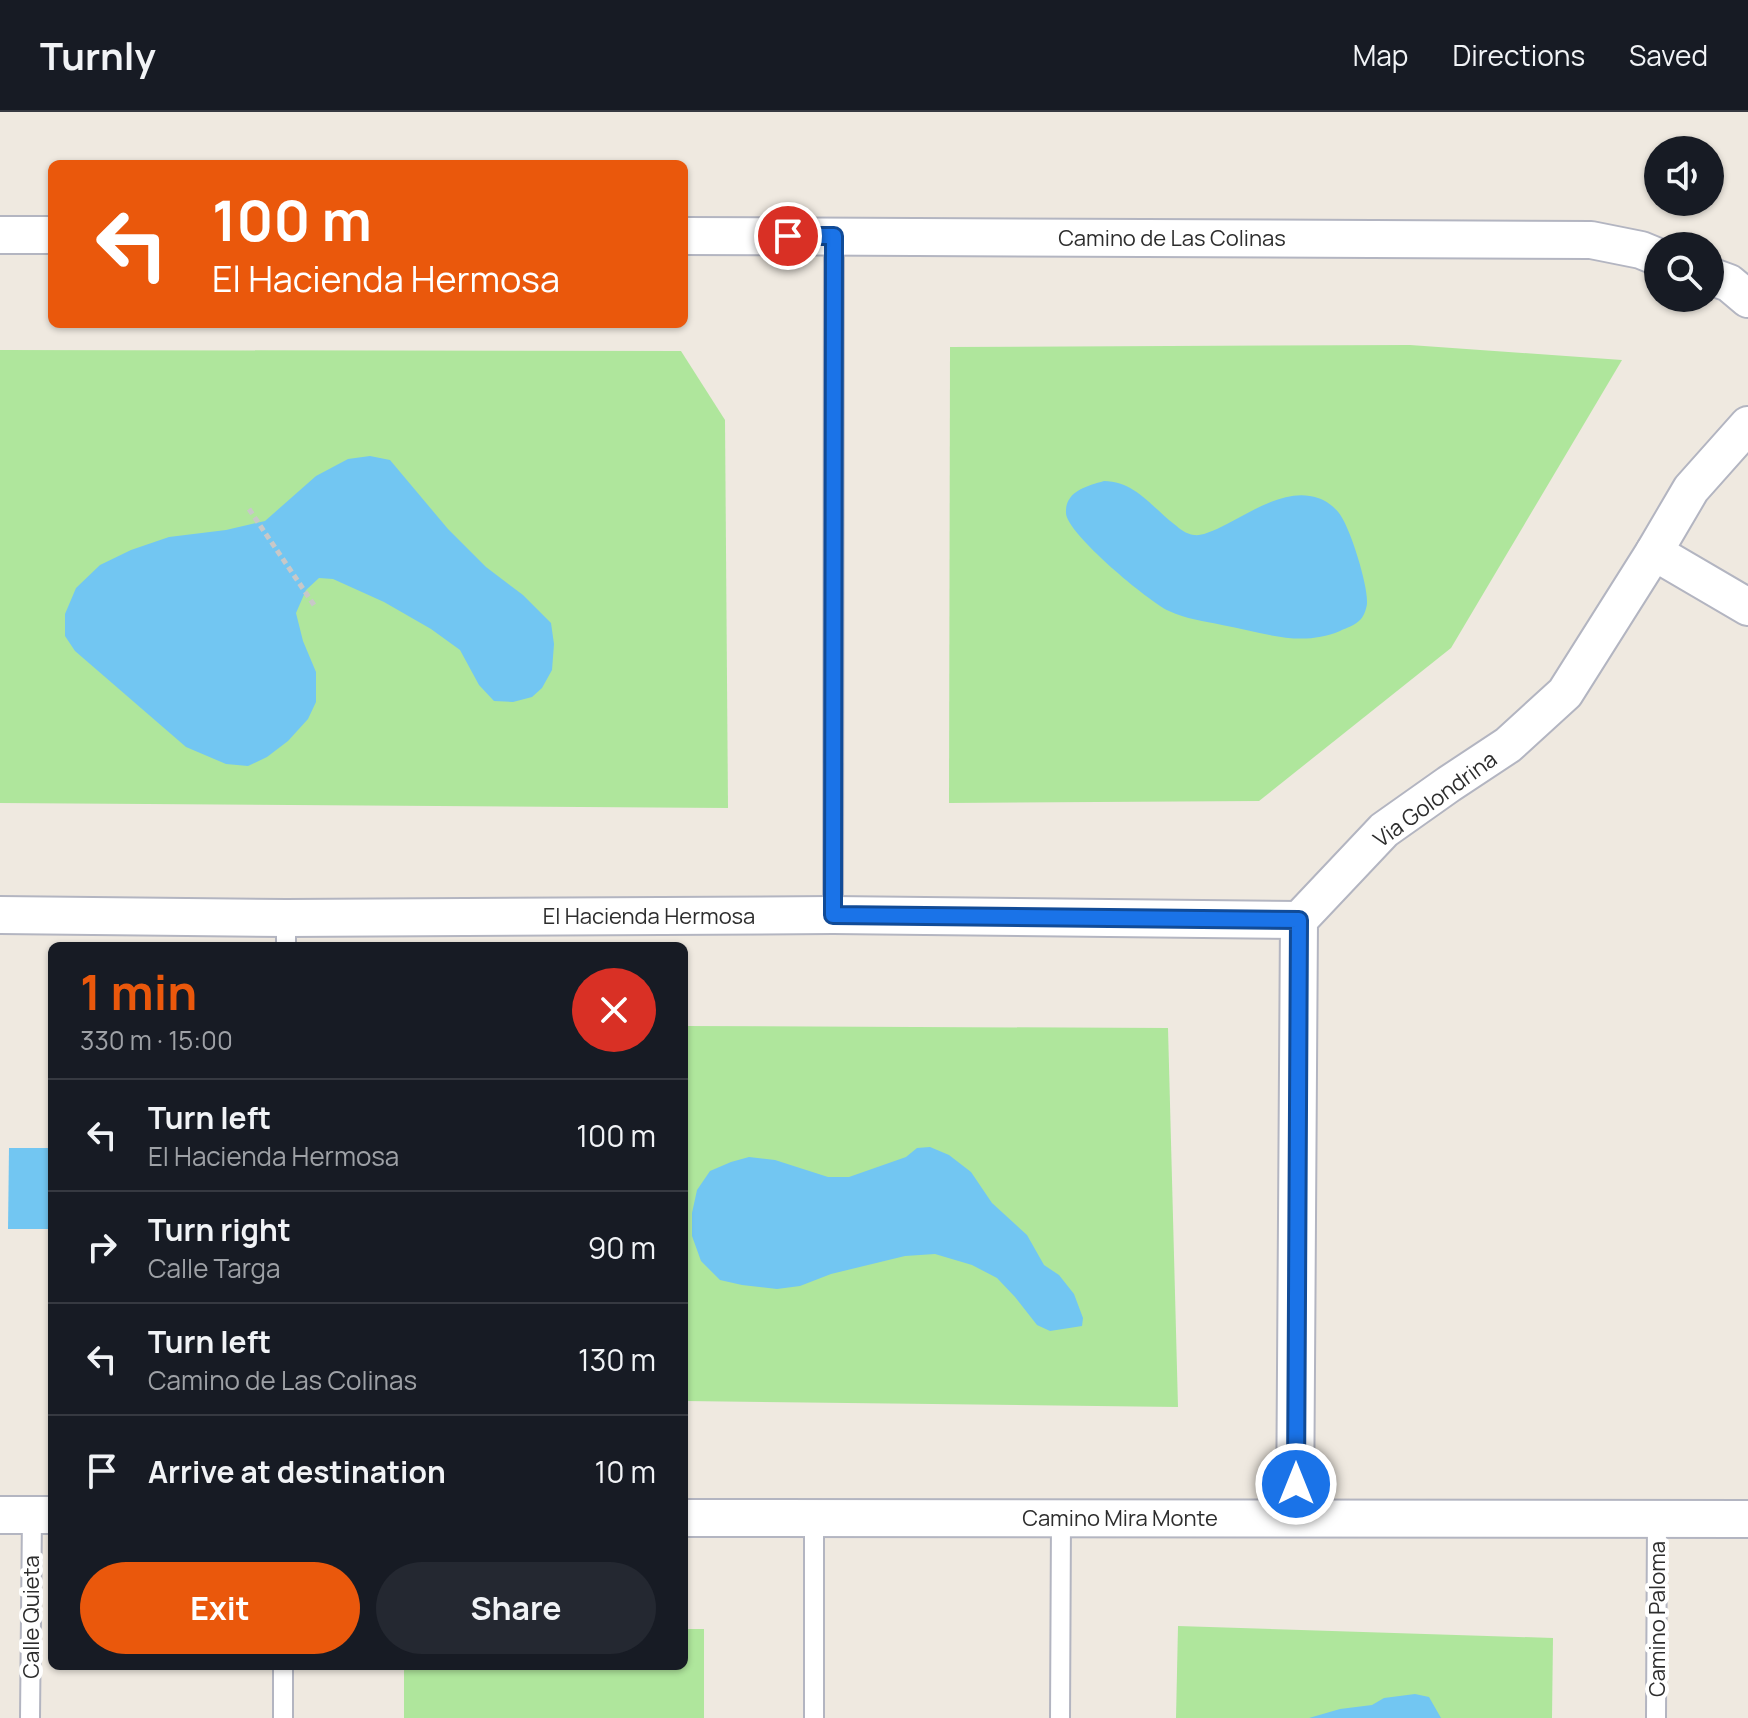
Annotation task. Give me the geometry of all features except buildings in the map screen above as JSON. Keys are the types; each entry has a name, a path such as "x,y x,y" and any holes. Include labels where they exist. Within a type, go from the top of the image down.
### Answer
{"street":[{"path":"0,235 48,235"},
{"name":"Camino de Las Colinas","path":"688,236 1591,240 1644,251"},
{"path":"1724,281 1748,299"},
{"name":"Via Golondrina","path":"1299,920 1384,830 1508,745 1565,693 1691,489 1748,425"},
{"path":"1654,552 1748,607"},
{"name":"El Hacienda Hermosa","path":"0,915 286,932 833,915 1299,920"},
{"path":"1295,1518 1299,920"},
{"name":"Camino Mira Monte","path":"688,1518 1748,1519"}],"lane":[{"path":"833,915 834,236"},
{"name":"Calle Quieta","path":"28,1515 30,1718"},
{"path":"1060,1718 1061,1518"},
{"path":"814,1519 814,1718"},
{"name":"Camino Paloma","path":"1656,1718 1657,1520"},
{"path":"283,1670 283,1718"}],"path":[{"path":"249,509 314,605"}],"green space":[{"path":"1410,345 1622,360 1451,648 1259,801 949,803 950,347"},
{"path":"0,350 681,351 725,420 728,808 0,803"},
{"path":"688,1026 1168,1028 1178,1407 688,1401"},
{"path":"1178,1626 1553,1638 1552,1718 1176,1718"},
{"path":"688,1629 704,1629 704,1718 404,1718 404,1670 688,1670"}],"water":[{"path":"370,456 390,460 448,529 486,567 523,595 551,623 554,644 552,670 542,688 532,697 513,702 494,701 479,685 460,650 431,629 384,602 333,579 319,578 306,590 296,613 316,672 316,702 308,719 288,741 267,757 248,766 226,764 186,747 75,651 65,636 65,614 76,588 100,565 169,537 226,530 265,521 316,476 348,459"},
{"path":"1104,481 1133,490 1179,528 1194,535 1214,530 1279,499 1305,495 1324,501 1341,516 1354,545 1367,595 1363,616 1356,623 1325,636 1296,638 1195,620 1169,611 1144,595 1110,566 1070,523 1066,513 1069,499 1084,488"},
{"path":"930,1147 949,1155 971,1172 992,1203 1027,1235 1044,1265 1059,1275 1074,1294 1083,1318 1082,1326 1050,1331 1037,1325 997,1278 972,1265 935,1254 905,1256 831,1274 800,1286 777,1289 720,1280 701,1261 692,1236 692,1213 697,1190 710,1171 749,1157 775,1160 828,1177 849,1177 906,1157 917,1148"},
{"path":"9,1148 48,1148 48,1229 8,1229"},
{"path":"1415,1694 1429,1697 1441,1718 1309,1718 1340,1709 1372,1705 1384,1698"}],"route":[{"path":"788,236 834,236 833,915 1299,920 1296,1484"}]}
